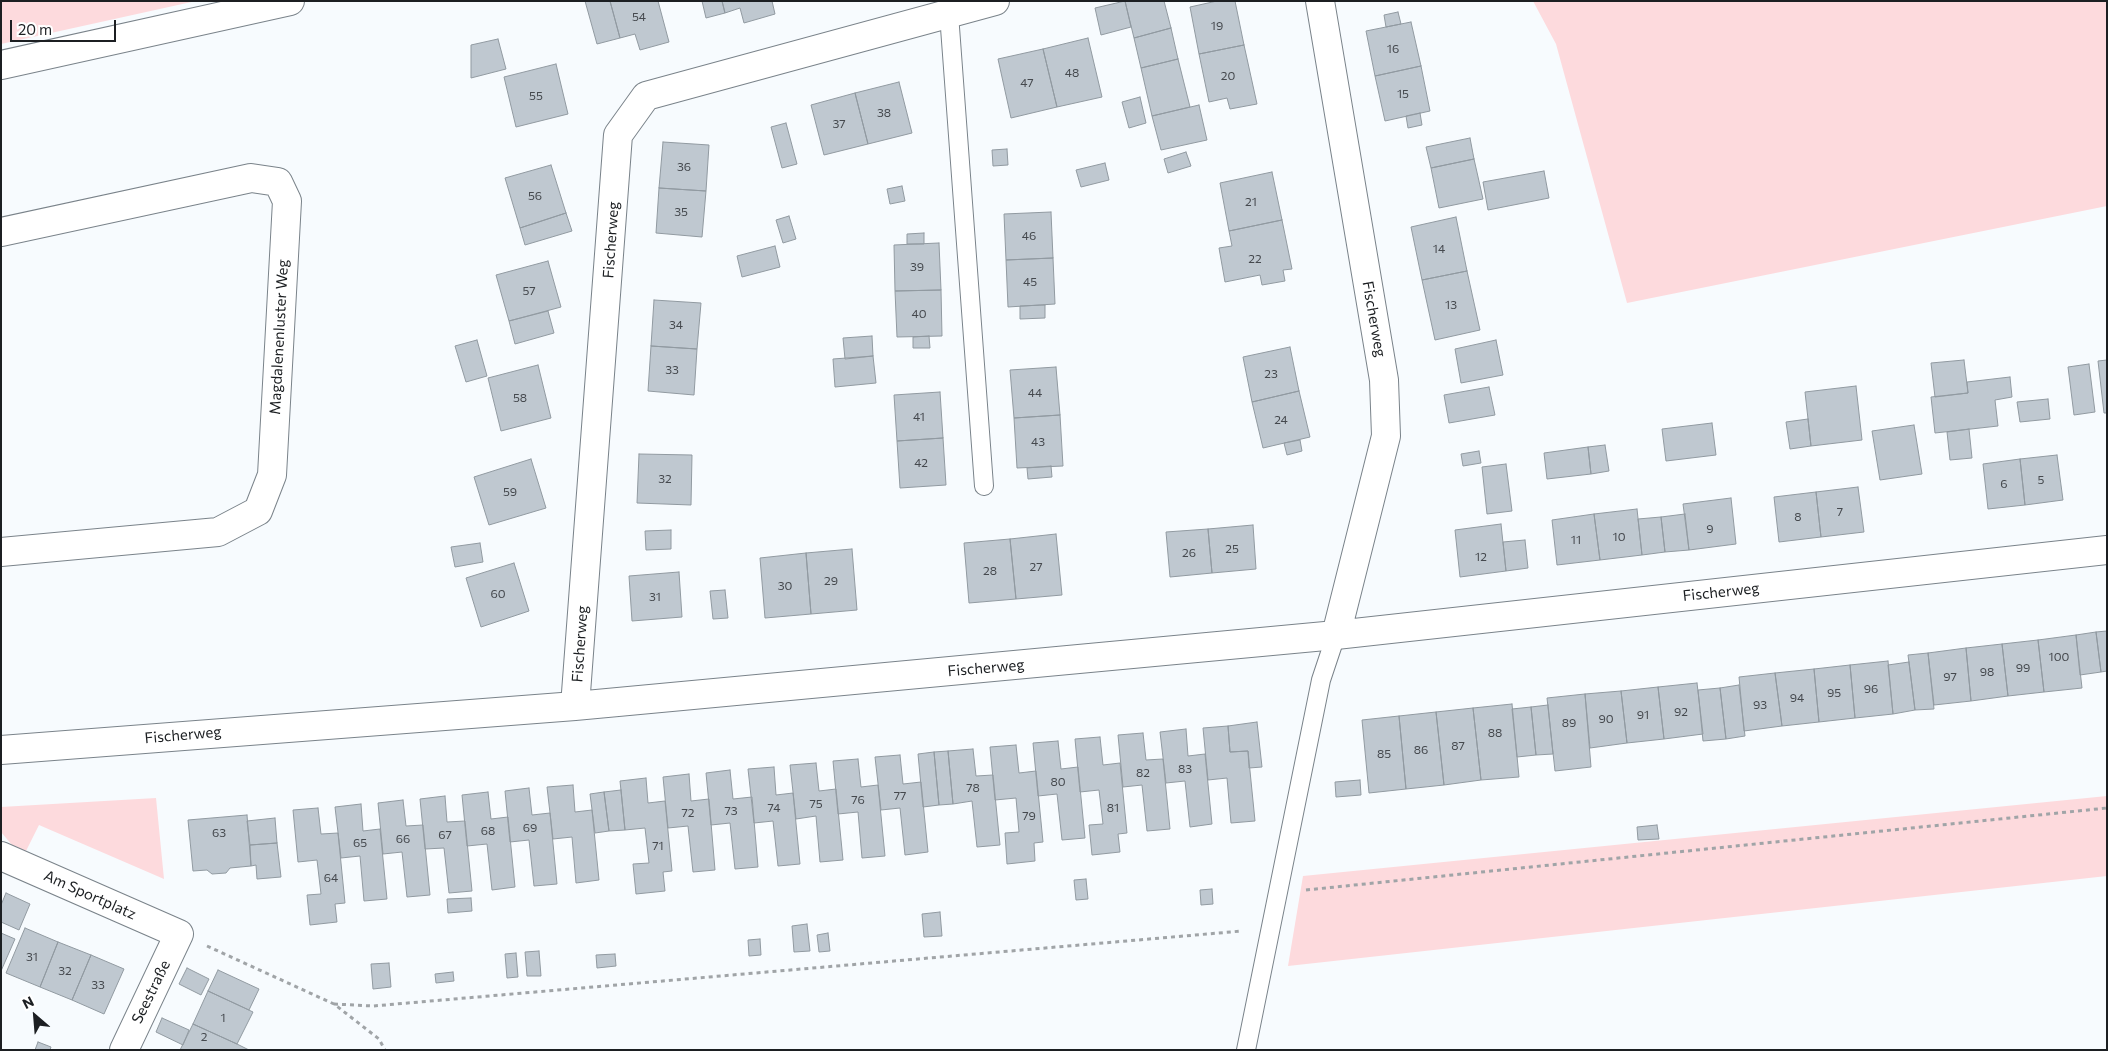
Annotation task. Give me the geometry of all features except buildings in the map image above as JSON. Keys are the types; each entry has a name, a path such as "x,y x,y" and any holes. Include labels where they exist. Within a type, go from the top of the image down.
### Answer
{"street":[{"path":"1,65 290,1"},
{"name":"Fischerweg","path":"575,706 618,135 646,96 995,1"},
{"name":"Fischerweg","path":"1320,1 1384,380 1386,436 1336,635"},
{"name":"Magdalenenluster Weg","path":"1,232 251,178 278,182 287,201 272,475 258,511 218,532 1,552"},
{"name":"Fischerweg","path":"1,750 575,706 1336,635 2107,550"},
{"name":"Am Sportplatz","path":"1,856 179,934"},
{"name":"Seestraße","path":"124,1050 179,934"}],"lane":[{"path":"949,14 984,486"},
{"path":"1246,1050 1321,680 1336,635"}],"path":[{"path":"1278,892 2107,808"},
{"path":"334,1004 373,1006 1271,929"},
{"path":"179,934 334,1004 379,1038 385,1050"}],"shaded area":[{"path":"1,1 196,1 1,44"},
{"path":"1533,1 2107,1 2107,206 1627,303 1556,44"},
{"path":"2107,796 2107,876 1288,966 1303,876"},
{"path":"156,798 164,879 39,825 26,851 12,845 1,832 1,807"}]}
